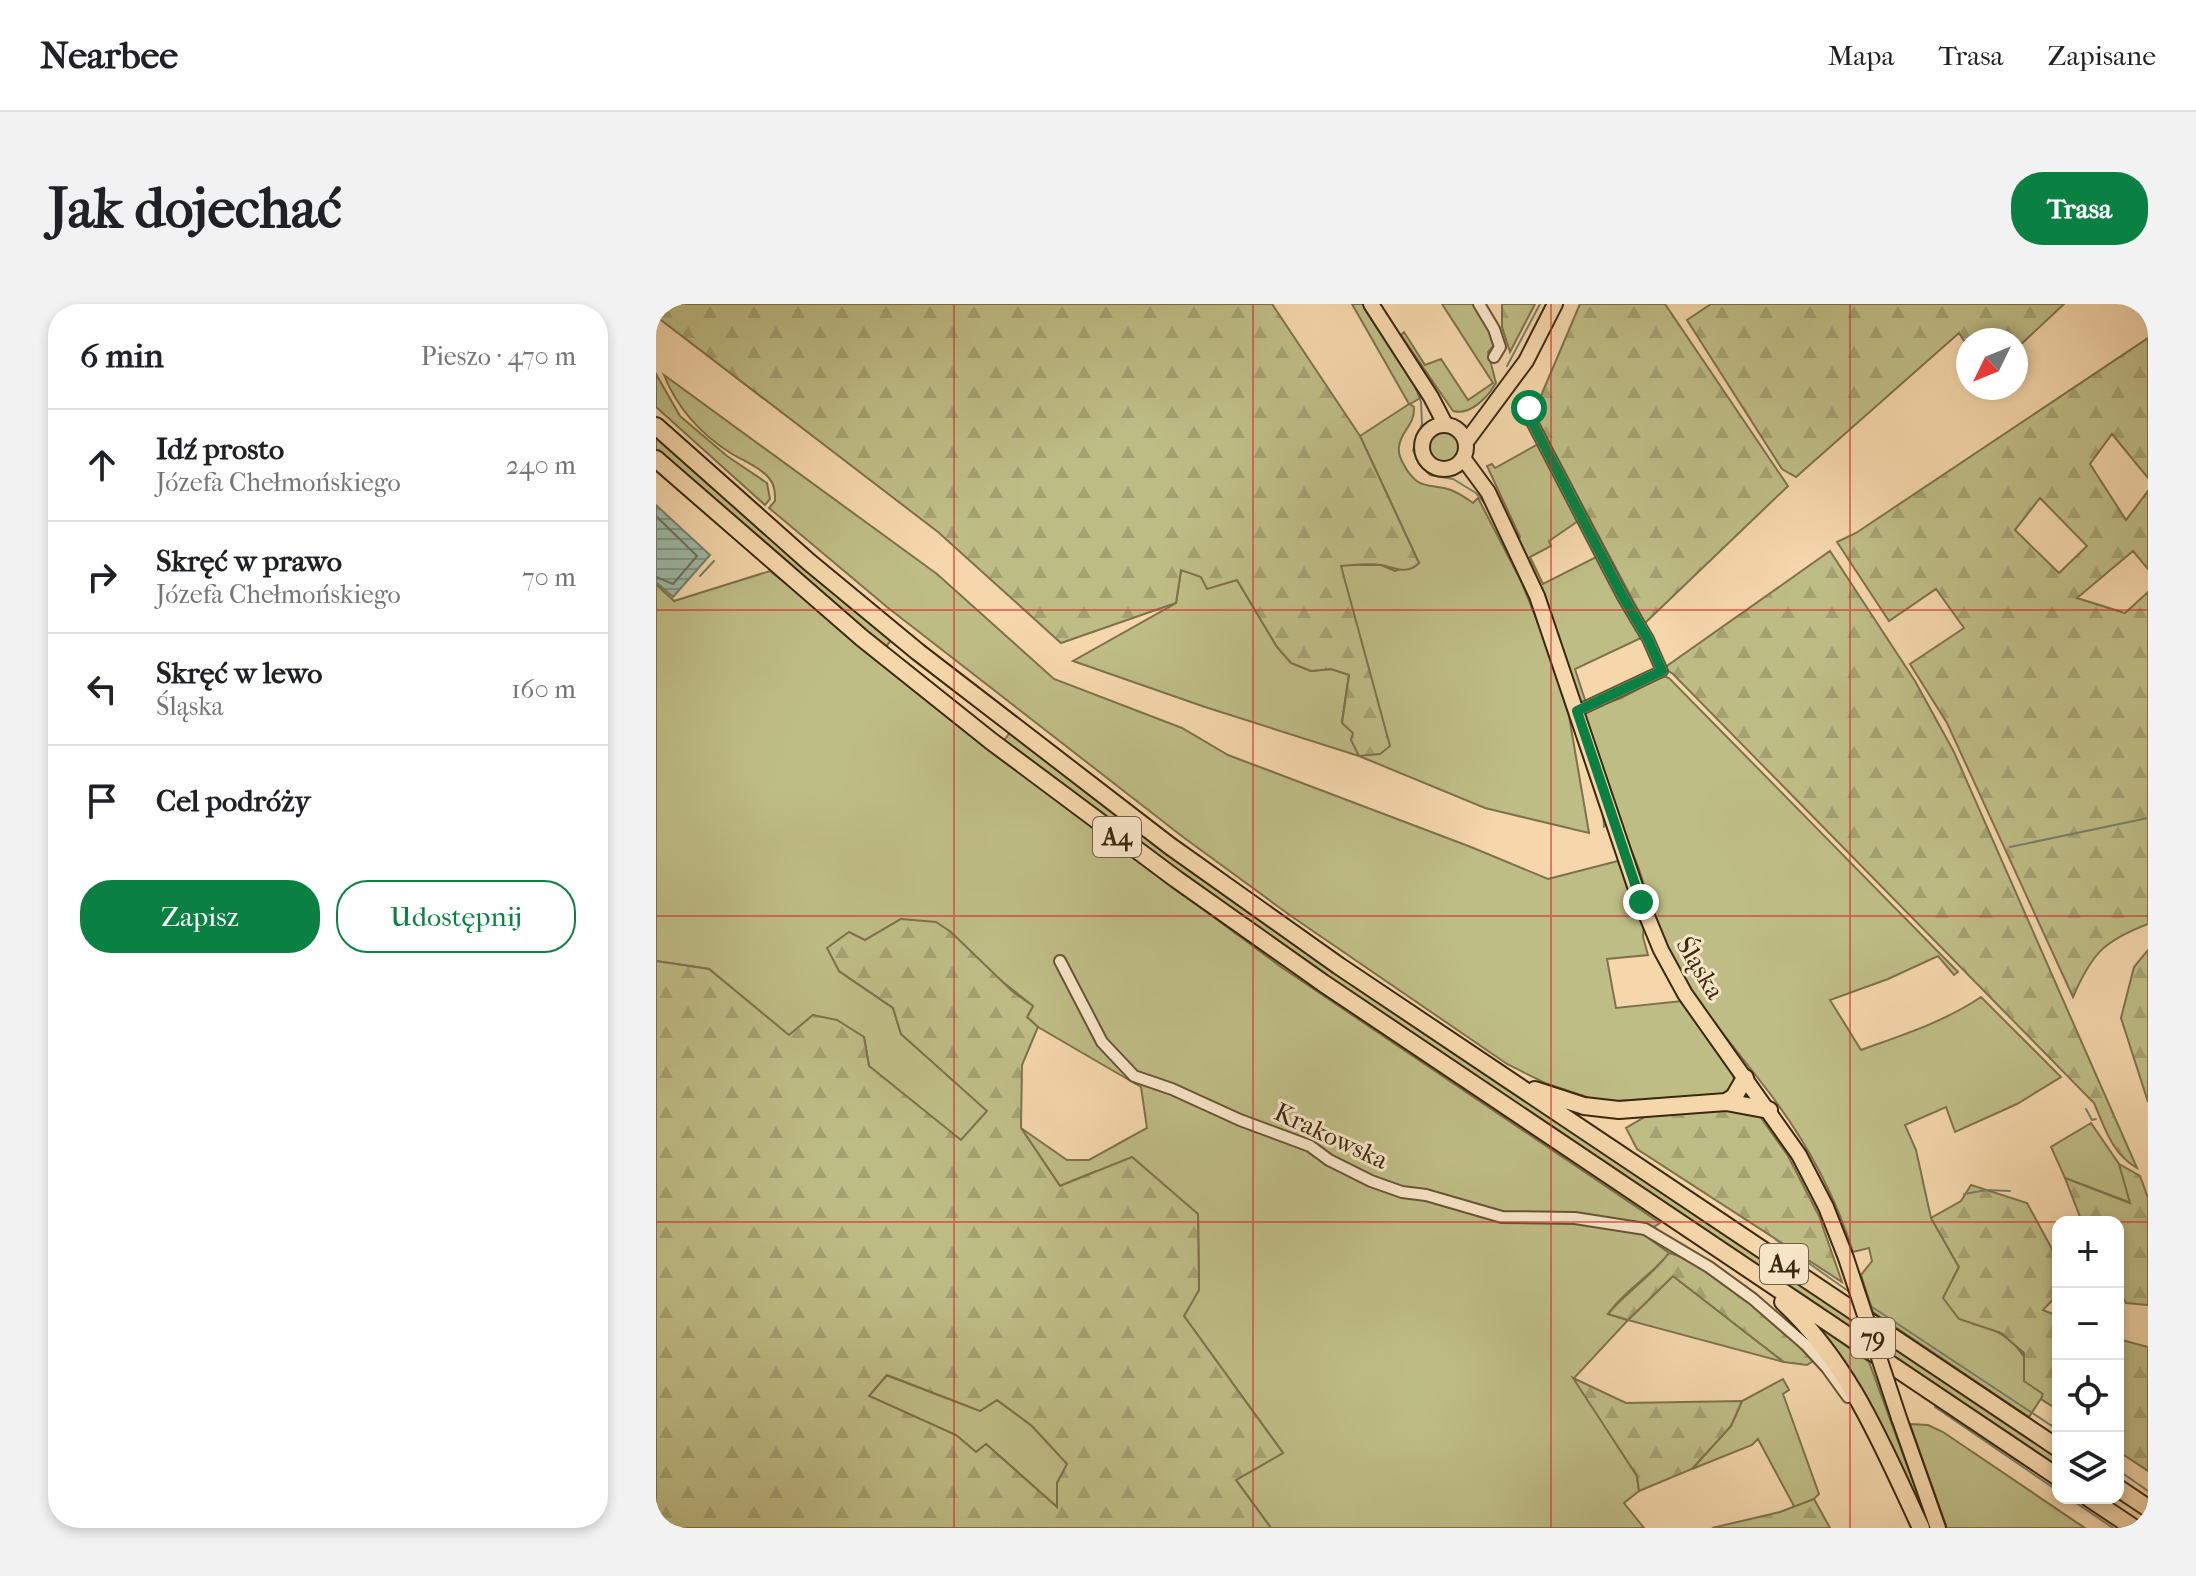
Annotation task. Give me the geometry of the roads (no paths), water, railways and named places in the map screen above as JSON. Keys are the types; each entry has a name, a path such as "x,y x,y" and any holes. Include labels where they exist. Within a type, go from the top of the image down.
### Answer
{"highway":[{"name":"A4","path":"656,426 774,531 918,652 1138,823 1327,958 2052,1444"},
{"name":"A4","path":"656,459 759,550 946,705 1163,870 1323,983 2052,1473"},
{"path":"1726,1102 1734,1097 1745,1078"},
{"path":"1510,1081 1566,1101 1602,1109 1639,1110 1726,1102 1769,1110"},
{"path":"1747,1268 1803,1322 1839,1366 1865,1411 1921,1528"},
{"path":"2124,1492 2148,1508"},
{"path":"2098,1504 2134,1528"}],"main road":[{"name":"79","path":"1371,304 1450,426 1466,442"},
{"path":"1450,468 1463,458 1466,442 1526,361 1555,304"},
{"name":"79","path":"1424,388 1431,423 1422,448 1427,460 1437,468 1450,468"},
{"path":"1429,431 1488,410"},
{"name":"Śląska","path":"1463,458 1482,482 1537,596 1656,940 1685,994 1769,1110 1813,1180 1846,1258 1938,1528"},
{"name":"Śląska","path":"1450,468 1466,476 1490,500"}],"street":[{"path":"1479,304 1494,329 1500,347 1494,357"},
{"path":"1529,408 1532,422 1662,671 1577,711"},
{"name":"Krakowska","path":"1060,961 1102,1042 1134,1076 1310,1146 1329,1160 1402,1192 1426,1195 1502,1217 1575,1218 1628,1225 1651,1232 1709,1267 1753,1299 1823,1362 1862,1421 1913,1528"}],"water":[{"path":"656,505 710,555 673,597 656,582"}],"waterway":[{"path":"1507,366 1540,304"},
{"path":"1399,361 1421,402 1422,424 1413,450 1419,464 1430,475 1453,479 1476,493 1488,507"},
{"path":"700,576 714,561"},
{"path":"1526,589 1532,602"},
{"path":"1603,812 1604,827"},
{"path":"2010,847 2148,818"},
{"path":"2086,1109 2092,1120 2096,1119"},
{"path":"1964,1194 1987,1190 2010,1191"},
{"path":"1776,1240 1851,1293"},
{"path":"1869,1305 2052,1426"},
{"path":"1935,1407 2052,1487"},
{"path":"2124,1474 2148,1491"},
{"path":"2078,1504 2113,1528"}]}
